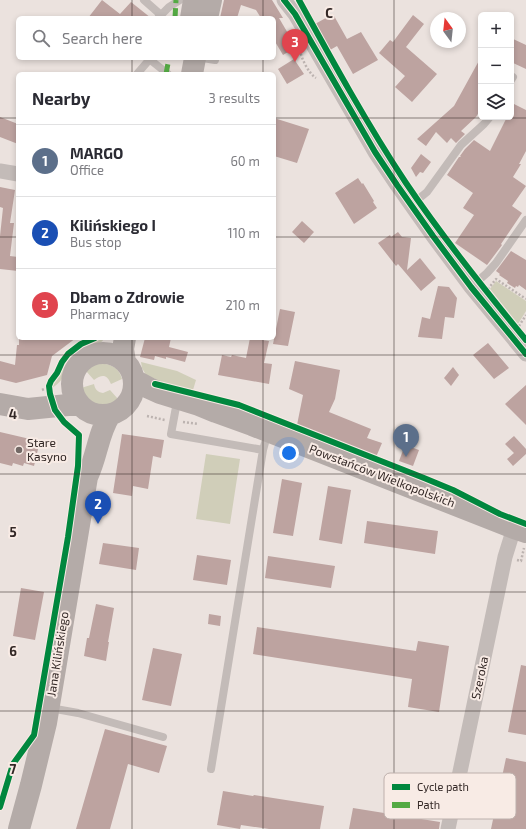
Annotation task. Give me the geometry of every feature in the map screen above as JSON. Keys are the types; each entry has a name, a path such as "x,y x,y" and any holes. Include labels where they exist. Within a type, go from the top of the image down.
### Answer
{"street":[{"path":"191,16 194,0"},
{"path":"208,16 212,0"},
{"path":"284,0 295,14 375,152 471,287 524,347"},
{"path":"290,0 295,14"},
{"path":"181,72 183,60"},
{"path":"194,72 204,60"},
{"path":"0,171 16,174"},
{"path":"125,340 123,349 130,371 134,389 131,398 118,410 96,415 82,407 76,401 72,392 72,378 76,368 83,360 107,345 130,371"},
{"name":"Powstańców Wielkopolskich","path":"130,371 157,392 199,404 247,423 266,440 520,530"},
{"path":"7,405 38,398 55,391 72,378"},
{"name":"Powstańców Wielkopolskich","path":"118,410 150,404 176,407 199,412 216,412"},
{"path":"7,405 28,410 68,405 82,407"},
{"name":"Jana Kilińskiego","path":"82,407 86,429 87,477"},
{"name":"Jana Kilińskiego","path":"19,829 43,739 49,708 87,477 104,425 118,410"},
{"name":"Szeroka","path":"460,773 505,557 520,530"},
{"name":"Szeroka","path":"448,829 450,819"}],"lane":[{"path":"144,0 160,16 169,7 180,0"},
{"path":"138,72 147,60"},
{"path":"149,60 165,72"},
{"path":"411,204 427,192 461,145 487,120"},
{"path":"471,287 488,273 526,220"},
{"path":"176,407 171,434 266,440 211,769"},
{"path":"49,708 78,713 163,737"}],"path":[{"path":"486,291 496,279 526,299"},
{"path":"517,329 526,315"}],"shaded area":[{"path":"496,281 526,301 526,311 518,324 490,289"},
{"path":"97,340 104,340 99,344 80,353 60,381 52,388 53,383 74,352 83,346"},
{"path":"141,362 177,371 196,380 193,390 166,384 146,375 142,368"},
{"path":"98,364 110,365 119,371 122,379 111,384 108,378 104,376 94,380 86,371 90,367"},
{"path":"94,384 98,391 103,393 110,390 118,399 113,403 102,406 92,403 87,399 81,388"},
{"path":"206,454 240,459 230,524 196,519"}],"building":[{"path":"102,0 120,14 131,2 148,16 90,16"},
{"path":"224,0 272,0 283,18 279,18 296,47 283,55 276,43 276,16 260,16 256,10 241,5 238,16 220,16"},
{"path":"333,14 347,39 361,32 378,60 353,74 337,46 330,50 315,24"},
{"path":"413,15 424,24 406,47 437,74 412,102 395,87 405,76 379,53 390,40 393,42"},
{"path":"514,39 526,45 526,69 514,63"},
{"path":"294,59 304,74 287,84 278,69"},
{"path":"478,62 478,114 461,131 465,134 456,143 451,138 447,143 436,132 426,146 417,139 454,106"},
{"path":"514,104 526,110 526,151 519,164 521,164 513,177 526,186 512,206 522,213 501,244 502,245 487,265 455,243 474,215 463,208 473,193 447,175 459,157 461,157 460,156 465,149 474,140 490,151 506,120 514,120"},
{"path":"0,117 16,123 16,143 0,137"},
{"path":"276,119 309,129 297,163 276,157"},
{"path":"421,154 431,162 423,173 420,172 416,177 411,168"},
{"path":"358,178 362,184 363,183 377,208 354,224 335,193"},
{"path":"0,187 15,190 10,223 14,223 10,256 16,257 16,271 0,269 0,236 3,208 0,207"},
{"path":"302,221 314,232 304,243 292,232"},
{"path":"398,232 402,237 411,238 407,270 420,258 436,278 421,291 398,264 396,266 378,243 390,235 391,237"},
{"path":"511,251 526,260 526,290 519,285 515,288 507,283 508,281 496,271"},
{"path":"438,286 449,287 457,298 454,318 445,317 442,339 418,337 422,317 430,319"},
{"path":"280,309 295,312 288,346 273,344 274,340 276,340 276,329"},
{"path":"19,340 73,340 52,356 47,375 16,383 0,379 0,361 15,365 17,345 19,345"},
{"path":"144,340 171,340 169,347 188,352 185,362 166,357 166,359 155,356 154,360 140,357"},
{"path":"250,340 269,341 264,363 272,364 269,384 218,375 222,355 231,357 232,355 246,358"},
{"path":"488,343 509,368 494,379 473,355"},
{"path":"295,361 340,370 335,399 329,412 371,429 367,438 382,443 376,457 297,425 303,395 289,389"},
{"path":"453,367 459,375 451,386 444,378"},
{"path":"526,385 526,425 505,404"},
{"name":"Stare Kasyno","path":"0,432 30,439 29,442 39,445 34,466 24,463 23,466 13,463 12,466 0,463"},
{"path":"122,434 164,440 161,458 153,456 148,489 133,486 132,496 113,493"},
{"path":"514,436 526,449 526,454 513,466 507,459 514,453 505,444"},
{"path":"405,445 419,450 413,466 399,461"},
{"path":"282,479 302,483 293,536 273,533"},
{"path":"328,486 351,490 342,544 319,540"},
{"path":"367,521 438,531 435,554 364,543"},
{"path":"103,543 139,548 136,570 99,564"},
{"path":"197,555 231,560 227,585 193,580"},
{"path":"268,556 335,566 331,588 265,578"},
{"path":"21,588 44,592 35,640 13,636"},
{"path":"96,604 114,608 106,661 84,656"},
{"path":"209,614 221,616 220,626 208,624"},
{"path":"257,627 416,651 418,641 449,646 439,712 408,707 412,679 253,654"},
{"path":"153,648 182,654 171,706 142,700"},
{"path":"521,665 526,666 526,735 508,732"},
{"path":"105,729 167,746 159,773 128,764 110,829 76,829"},
{"path":"506,758 526,762 526,829 491,829 493,819 516,819 516,773 503,773"},
{"path":"223,791 324,806 320,829 269,829 241,825 240,829 217,825"},
{"path":"353,808 384,813 384,819 421,819 440,822 439,829 349,829"}],"marked path":[{"path":"175,16 176,0"},
{"path":"166,72 169,60"}],"cycle path":[{"path":"284,0 295,14 375,152 397,185 471,287 526,354"},
{"path":"299,0 364,116 406,183 434,224 526,340"},
{"path":"0,807 13,764 34,735 68,537 78,466 79,435 64,422 55,410 49,386 68,354 81,344 90,340"},
{"path":"155,384 239,405 453,490 500,514 526,524"}],"place":[{"name":"Dbam o Zdrowie","path":"295,62"},
{"name":"Stare Kasyno","path":"19,450"},
{"name":"MARGO","path":"406,457"},
{"name":"Kilińskiego I","path":"98,524"}]}
